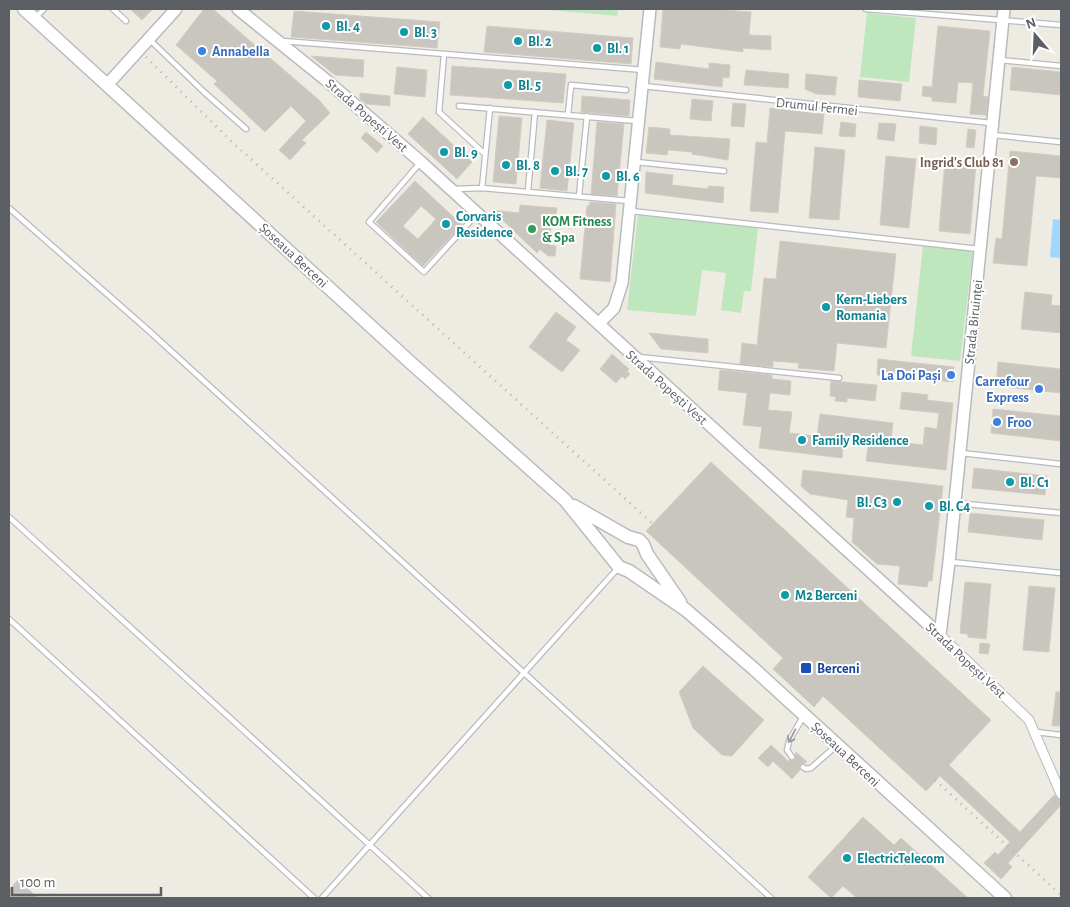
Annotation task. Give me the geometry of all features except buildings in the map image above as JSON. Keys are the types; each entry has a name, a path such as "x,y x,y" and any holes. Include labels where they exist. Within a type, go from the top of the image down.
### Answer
{"main road":[{"name":"Șoseaua Berceni","path":"24,9 416,367 565,500 621,565 686,610 1005,898"},
{"name":"Șoseaua Berceni","path":"565,500 628,538 639,540 686,610"},
{"path":"628,538 618,542 613,552 621,565 640,568 647,554"}],"street":[{"path":"107,85 176,9"},
{"name":"Strada Popești Vest","path":"238,9 421,162 1022,711 1036,732 1061,794"},
{"path":"598,323 614,308 622,283 650,9"},
{"name":"Strada Biruinței","path":"940,635 949,562 1004,9"}],"lane":[{"path":"35,18 44,9"},
{"path":"112,9 126,21"},
{"path":"866,9 1061,25"},
{"path":"149,39 246,129"},
{"path":"274,39 644,70"},
{"path":"444,54 438,112 485,154"},
{"path":"999,60 1061,66"},
{"path":"568,115 571,85 626,90"},
{"name":"Drumul Fermei","path":"642,86 992,129 1061,142"},
{"path":"459,106 639,121"},
{"path":"482,188 490,108"},
{"path":"528,191 535,112"},
{"path":"579,196 587,116"},
{"path":"421,162 369,222 424,272 477,214"},
{"path":"635,162 724,171"},
{"path":"451,190 482,188 579,196 630,206 980,249"},
{"path":"9,208 148,330 771,898"},
{"path":"632,356 839,378"},
{"path":"960,452 1061,464"},
{"path":"955,503 1061,513"},
{"path":"9,518 428,898"},
{"path":"949,562 1061,573"},
{"path":"322,898 621,565"},
{"path":"9,620 314,898"},
{"path":"792,757 787,750 788,741 804,716"},
{"path":"1036,732 1061,735"},
{"path":"803,767 806,769 811,768 836,746"}],"green space":[{"path":"537,9 618,9 617,16"},
{"path":"867,13 916,18 909,82 860,77"},
{"path":"638,215 758,228 751,291 744,291 741,313 721,310 726,273 702,270 696,316 627,310"},
{"path":"923,246 973,251 960,361 911,356"}],"water":[{"path":"1053,219 1061,220 1061,258 1050,257"}],"railway":[{"path":"146,57 230,140 653,524"},
{"path":"935,780 1061,895"}],"place":[{"name":"Bl. 4","path":"326,26"},
{"name":"Bl. 3","path":"404,32"},
{"name":"Bl. 2","path":"518,41"},
{"name":"Bl. 1","path":"597,48"},
{"name":"Annabella","path":"202,51"},
{"name":"Bl. 5","path":"508,85"},
{"name":"Bl. 9","path":"444,152"},
{"name":"Ingrid's Club 81","path":"1014,162"},
{"name":"Bl. 8","path":"506,165"},
{"name":"Bl. 7","path":"555,171"},
{"name":"Bl. 6","path":"606,176"},
{"name":"Corvaris Residence","path":"446,224"},
{"name":"KOM Fitness & Spa","path":"532,229"},
{"name":"Kern-Liebers Romania","path":"826,307"},
{"name":"La Doi Pași","path":"951,375"},
{"name":"Carrefour Express","path":"1039,389"},
{"name":"Froo","path":"997,422"},
{"name":"Family Residence","path":"802,440"},
{"name":"Bl. C1","path":"1010,482"},
{"name":"Bl. C3","path":"897,502"},
{"name":"Bl. C4","path":"929,506"},
{"name":"M2 Berceni","path":"785,595"},
{"name":"Berceni","path":"806,668"},
{"name":"ElectricTelecom","path":"847,858"}]}
